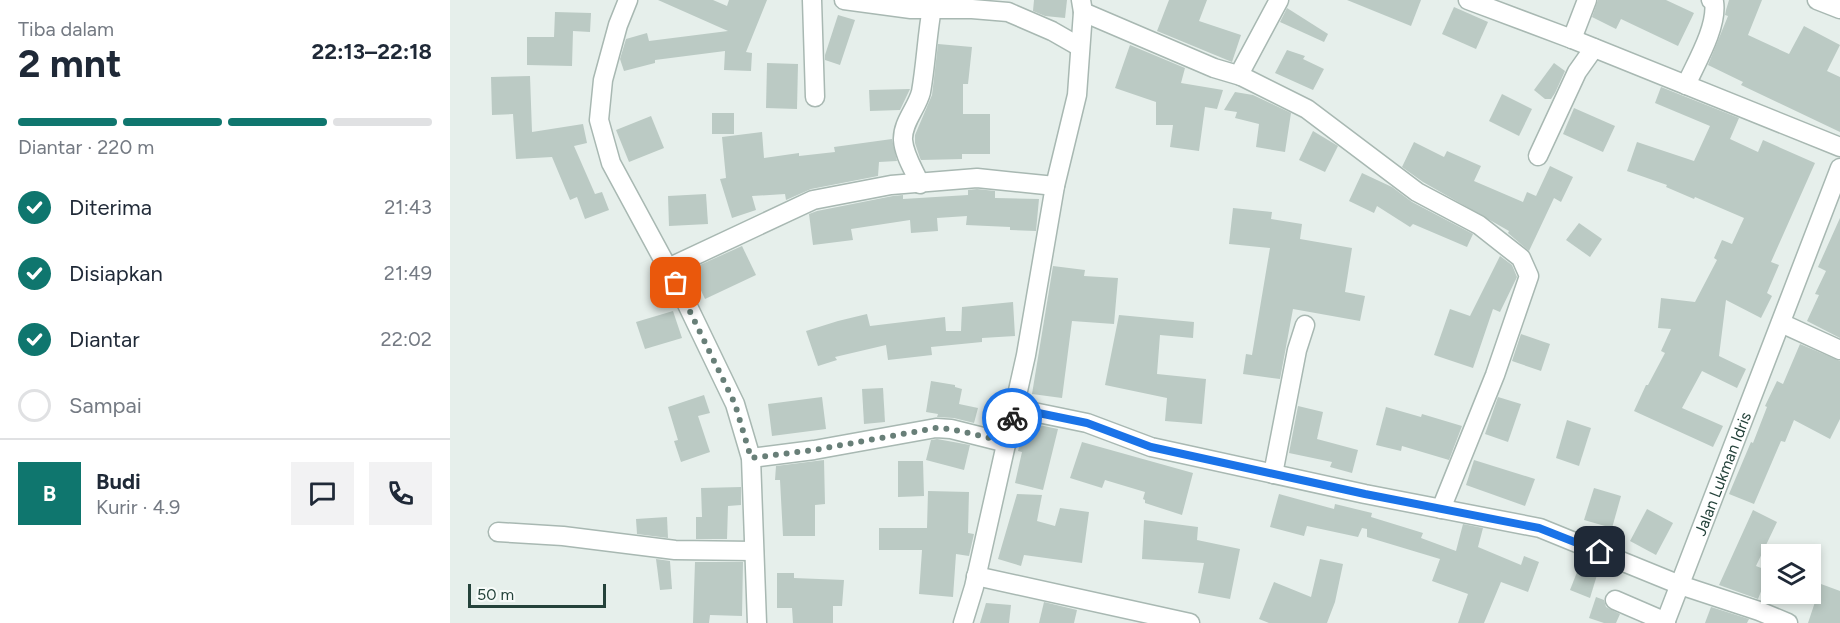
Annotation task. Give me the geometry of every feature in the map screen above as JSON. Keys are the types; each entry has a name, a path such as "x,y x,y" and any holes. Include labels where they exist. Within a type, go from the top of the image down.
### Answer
{"street":[{"path":"628,0 618,25 603,80 599,120 611,163 668,268 735,404 751,458 757,623"},
{"path":"812,0 815,97"},
{"path":"844,0 911,9 1008,12 1052,31 1080,47"},
{"path":"1240,76 1279,0"},
{"path":"1468,0 1572,39 1840,147"},
{"path":"1572,39 1587,0"},
{"path":"1686,85 1713,22 1715,10 1714,2 1711,0"},
{"path":"1817,0 1840,9"},
{"path":"963,623 976,576 1026,355 1055,186 1077,95 1082,6 1214,68 1240,76 1306,109 1417,192 1479,225 1521,258 1528,276 1502,354 1442,509"},
{"path":"921,184 906,155 903,138 921,93 932,8"},
{"path":"1538,156 1577,72 1594,48"},
{"name":"Jalan Lukman Idris","path":"1666,623 1840,168"},
{"path":"668,268 813,200 891,185 977,178 1055,186"},
{"path":"1781,323 1840,350"},
{"path":"1273,474 1297,350 1305,325"},
{"path":"1014,408 1087,423 1151,447 1539,528 1680,585 1788,623"},
{"path":"751,458 814,450 936,428 951,429 1007,442"},
{"path":"498,532 564,536 675,550 754,551"},
{"path":"976,576 1190,623"},
{"path":"1615,600 1666,623"}],"building":[{"path":"658,0 713,0 727,6 729,0 767,0 746,52 752,53 751,71 724,70 725,51 655,60 655,63 624,71 620,59 626,39 647,33 649,41 728,31"},
{"path":"1034,0 1067,0 1065,18 1045,16 1033,11"},
{"path":"1169,0 1207,0 1199,21 1241,35 1232,62 1157,31"},
{"path":"1347,0 1421,0 1411,26"},
{"path":"1598,0 1666,0 1694,13 1678,46 1621,19 1616,29 1592,17"},
{"path":"1729,0 1762,0 1748,35 1789,54 1804,26 1840,45 1827,71 1840,77 1840,132 1741,85 1743,82 1708,65 1728,16 1725,15"},
{"path":"1454,7 1488,22 1476,49 1442,34"},
{"path":"1287,8 1328,34 1324,42 1280,22"},
{"path":"555,12 591,13 590,32 573,31 572,66 527,65 527,37 554,37"},
{"path":"838,15 855,20 840,65 825,60"},
{"path":"938,44 972,47 968,84 963,84 963,114 990,114 990,154 962,154 962,159 921,160 920,158 915,135 932,95"},
{"path":"1130,45 1185,68 1181,83 1223,90 1217,109 1205,107 1199,151 1170,147 1173,125 1156,125 1156,102 1115,88"},
{"path":"1287,50 1305,56 1303,59 1324,69 1313,90 1275,73"},
{"path":"767,63 798,64 797,109 766,108"},
{"path":"1554,63 1565,71 1551,99 1545,99 1534,90"},
{"path":"530,76 532,132 583,124 587,143 574,146 595,194 602,192 609,210 585,219 577,197 570,200 552,157 516,159 513,114 492,115 491,77"},
{"path":"1661,87 1739,118 1730,139 1758,152 1763,140 1815,163 1771,262 1779,265 1767,293 1772,296 1761,318 1726,300 1719,356 1746,369 1737,388 1702,371 1682,408 1723,426 1713,447 1634,411 1665,353 1661,351 1671,329 1658,328 1661,298 1695,302 1717,260 1714,258 1722,240 1732,244 1744,218 1666,187 1667,185 1627,171 1637,142 1694,161 1710,126 1655,103"},
{"path":"910,89 900,110 870,111 869,90"},
{"path":"1235,92 1253,95 1291,113 1285,152 1256,147 1259,124 1235,118 1237,112 1224,110"},
{"path":"1502,94 1532,109 1519,136 1489,121"},
{"path":"1574,108 1615,126 1603,152 1563,134"},
{"path":"712,113 734,113 734,134 712,134"},
{"path":"651,116 664,148 629,162 616,130"},
{"path":"1313,131 1338,146 1325,172 1299,160"},
{"path":"762,132 764,158 799,153 799,156 835,152 834,147 892,139 897,161 879,162 878,176 811,189 786,200 785,194 752,196 756,210 732,218 720,179 726,178 722,137"},
{"path":"1414,142 1444,157 1447,151 1481,166 1474,181 1523,202 1527,192 1536,196 1550,166 1573,177 1561,202 1554,198 1529,251 1508,233 1509,231 1423,182 1402,167"},
{"path":"1362,173 1392,187 1412,202 1473,234 1467,247 1413,224 1410,227 1377,206 1374,213 1349,201"},
{"path":"968,190 995,191 995,198 1039,199 1036,231 966,225 967,216 937,218 938,231 911,233 910,220 851,229 853,240 813,245 809,214 817,211 893,196 903,195 903,199 968,195"},
{"path":"706,194 708,224 669,226 668,196"},
{"path":"1233,208 1272,212 1271,219 1302,224 1300,239 1352,248 1345,292 1365,296 1360,321 1293,309 1280,379 1243,374 1246,354 1252,355 1270,248 1229,244"},
{"path":"1840,218 1840,338 1807,321 1819,295 1815,294 1826,271 1818,267"},
{"path":"1579,223 1602,239 1590,257 1566,240"},
{"path":"742,246 756,275 705,299 691,269"},
{"path":"1500,256 1512,265 1517,277 1500,312 1493,309 1473,368 1434,355 1450,309 1470,316"},
{"path":"1053,266 1085,270 1084,276 1118,278 1114,324 1072,321 1062,398 1032,394"},
{"path":"1013,302 1015,336 982,338 982,342 931,347 932,355 888,360 886,345 835,357 837,360 818,366 806,331 867,314 870,326 945,317 946,331 961,331 962,307"},
{"path":"673,311 682,338 645,349 636,322"},
{"path":"1119,315 1194,322 1193,338 1160,335 1157,374 1206,379 1202,424 1165,421 1167,398 1105,385"},
{"path":"1521,334 1550,344 1541,371 1512,361"},
{"path":"1800,344 1840,361 1840,419 1830,439 1794,420 1785,442 1781,441 1754,504 1729,494 1751,442 1753,443 1767,407 1765,406 1777,381 1783,384"},
{"path":"931,381 955,385 962,389 959,404 978,408 974,423 937,417 938,414 926,412"},
{"path":"883,388 885,422 864,424 862,389"},
{"path":"704,395 710,413 698,416 710,452 681,462 674,441 678,440 668,407"},
{"path":"822,397 826,429 772,436 768,404"},
{"path":"1498,397 1521,404 1508,442 1485,434"},
{"path":"1298,406 1323,412 1317,439 1358,450 1352,473 1330,467 1332,462 1289,453"},
{"path":"1386,407 1421,417 1422,414 1462,426 1449,460 1402,446 1401,451 1376,445"},
{"path":"1567,420 1591,428 1579,466 1556,458"},
{"path":"1025,422 1058,429 1043,490 1015,483 1022,452 1018,451"},
{"path":"931,440 970,445 964,470 926,460"},
{"path":"1082,442 1193,473 1182,515 1145,503 1143,499 1145,492 1105,480 1102,488 1070,478"},
{"path":"824,460 825,504 815,505 815,536 783,536 780,480 775,480 776,466"},
{"path":"1474,460 1535,479 1525,506 1466,485"},
{"path":"898,461 923,461 924,496 898,497"},
{"path":"741,487 741,505 728,506 727,539 696,539 696,517 702,517 701,488"},
{"path":"1594,488 1621,496 1612,528 1584,520"},
{"path":"928,491 969,492 968,533 974,534 969,556 956,554 953,597 919,594 922,550 879,550 879,528 927,528"},
{"path":"1017,494 1042,495 1037,521 1055,526 1060,508 1089,512 1082,563 1024,555 1021,566 998,559"},
{"path":"1279,494 1334,509 1335,504 1372,513 1371,517 1423,533 1421,538 1456,551 1463,524 1483,528 1478,547 1521,565 1524,556 1539,562 1528,592 1501,582 1484,623 1458,623 1468,594 1432,581 1440,559 1367,537 1367,529 1362,528 1358,537 1307,526 1304,536 1270,527"},
{"path":"1647,509 1673,523 1656,555 1630,541"},
{"path":"1753,510 1777,522 1766,544 1761,544 1761,556 1756,566 1761,568 1761,591 1758,599 1719,585"},
{"path":"667,517 668,538 637,534 636,519"},
{"path":"1144,520 1198,527 1197,540 1240,549 1230,599 1198,593 1204,563 1142,559"},
{"path":"656,559 670,561 672,589 660,590"},
{"path":"1320,559 1343,564 1335,602 1327,623 1269,623 1259,619 1274,582 1311,597"},
{"path":"695,562 743,562 742,616 710,615 709,623 693,623"},
{"path":"1579,567 1597,575 1590,598 1570,590"},
{"path":"777,573 794,573 794,578 844,580 842,606 833,606 833,623 793,623 792,608 777,608"},
{"path":"1821,584 1840,591 1840,623 1808,623 1814,604 1821,604"},
{"path":"1596,597 1604,600 1606,607 1620,614 1616,623 1604,623 1589,618"},
{"path":"1044,602 1077,610 1074,623 1039,623"},
{"path":"986,603 1011,605 1009,623 980,623"},
{"path":"1711,607 1749,619 1747,623 1705,623"}],"way so far":[{"path":"676,283 735,404 751,458 814,450 936,428 951,429 1007,442 1012,418"}],"route":[{"path":"1012,418 1014,408 1087,423 1151,447 1365,494 1539,528 1600,552"}]}
